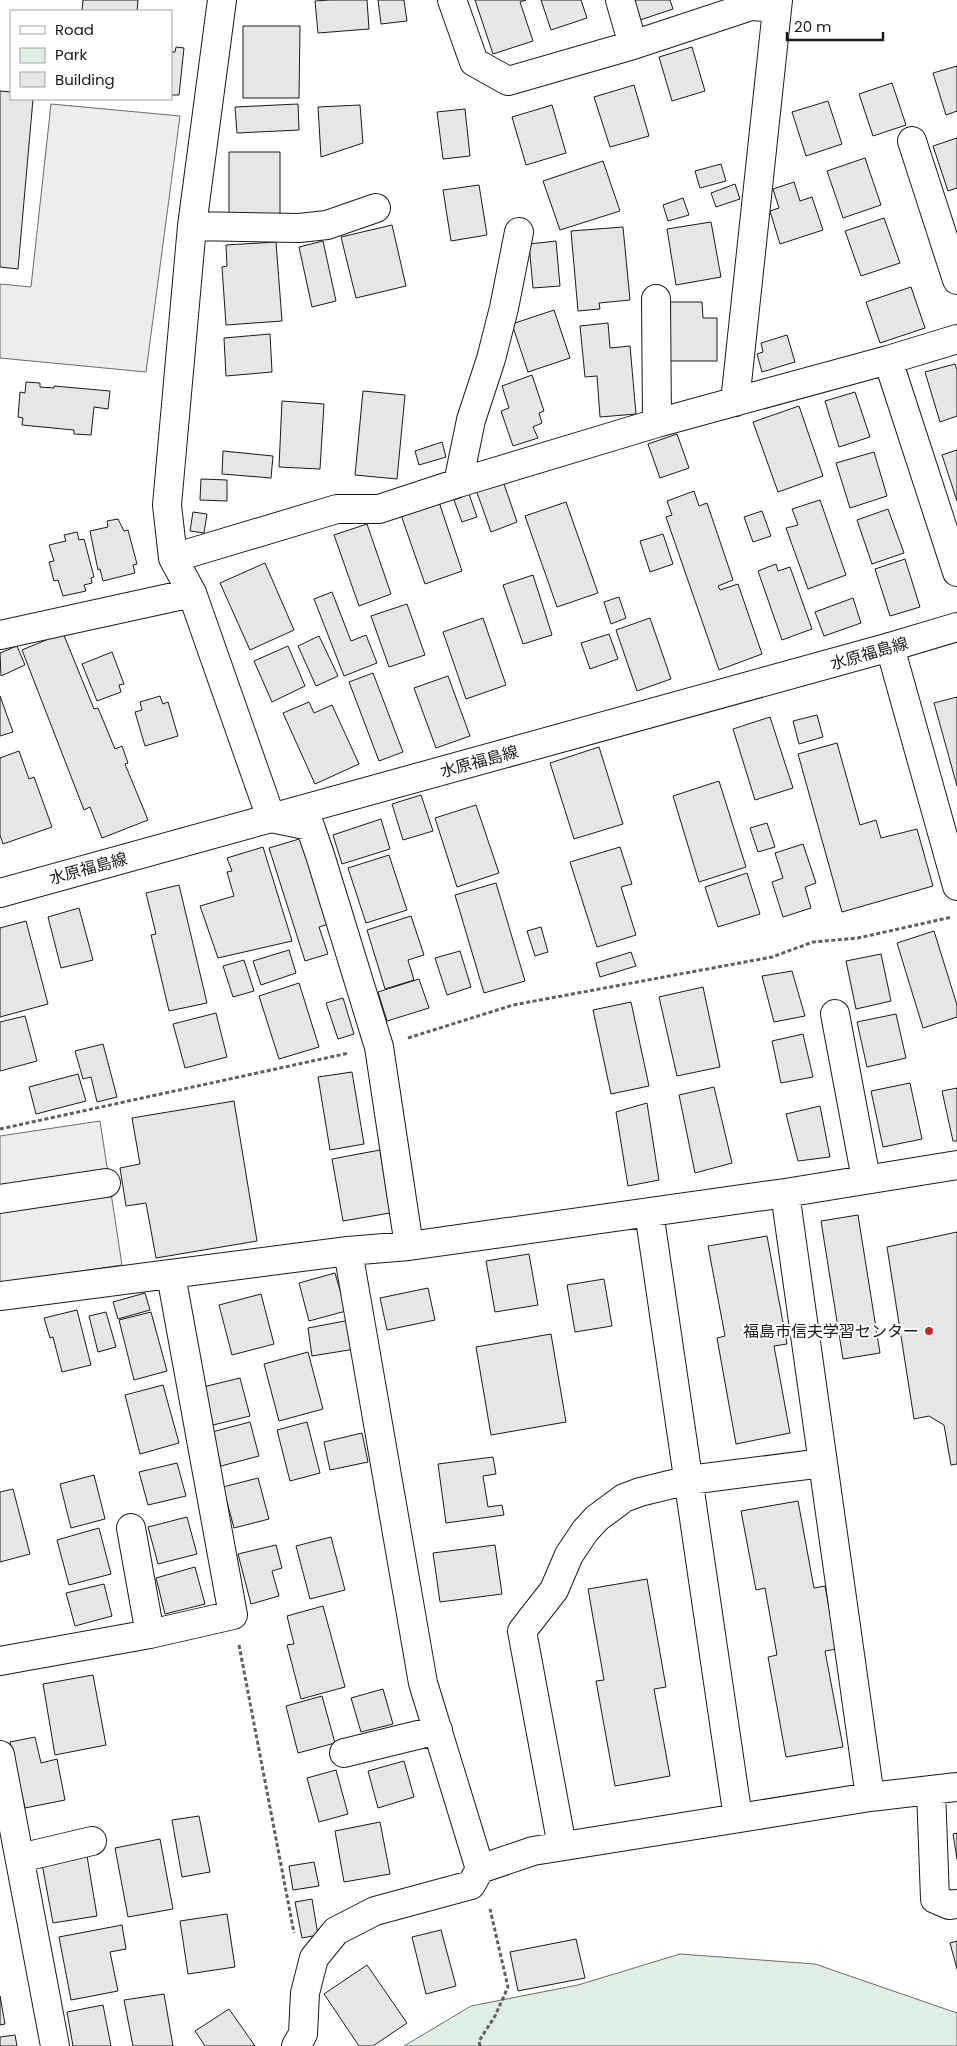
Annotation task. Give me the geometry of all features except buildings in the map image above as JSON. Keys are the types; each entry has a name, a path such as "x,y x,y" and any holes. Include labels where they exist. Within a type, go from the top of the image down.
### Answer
{"street":[{"path":"222,0 192,226 167,505 173,558 192,594 271,818 310,826 379,1047 409,1246"},
{"path":"452,0 474,62 508,82 633,45 751,6 778,4 735,402"},
{"path":"620,0 633,45"},
{"path":"912,141 957,280"},
{"path":"192,226 308,227 327,225 376,208"},
{"path":"458,483 471,420 491,359 504,308 519,232"},
{"path":"656,299 657,423"},
{"path":"173,558 337,510 379,509 657,423 888,360 957,339"},
{"path":"888,360 957,572"},
{"path":"0,635 192,594"},
{"name":"水原福島線","path":"0,893 957,627"},
{"path":"890,647 957,886"},
{"path":"835,1014 866,1179"},
{"path":"0,1296 348,1251 409,1246 785,1193 957,1165"},
{"path":"0,1199 106,1183"},
{"path":"785,1193 870,1797"},
{"path":"649,1212 738,1818"},
{"path":"348,1251 423,1683 480,1869"},
{"path":"0,1661 150,1634 233,1615 171,1275"},
{"path":"562,1846 522,1631 554,1590 569,1555 585,1531 597,1518 624,1498 632,1495 688,1480 824,1463"},
{"path":"131,1528 150,1634"},
{"path":"344,1753 438,1730"},
{"path":"0,1755 55,2046"},
{"path":"296,2046 303,2034 305,1993 314,1958 336,1931 375,1911 471,1885 480,1869 533,1851 870,1797 944,1788 936,1899 949,1905 957,1904"},
{"path":"20,1858 92,1842"}],"path":[{"path":"0,1128 379,1047 513,1005 772,957 813,942 858,938 957,916"},
{"path":"233,1615 294,1935"},
{"path":"480,1869 508,1987 495,2016 479,2041 480,2046"}],"green space":[{"path":"680,1954 815,1964 957,2013 957,2046 404,2046 471,2006 578,1985"}],"shaded area":[{"path":"51,104 180,116 146,372 0,358 0,284 31,287"},
{"path":"100,1121 122,1265 0,1283 0,1136"}],"place":[{"name":"福島市信夫学習センター","path":"929,1331"}]}
